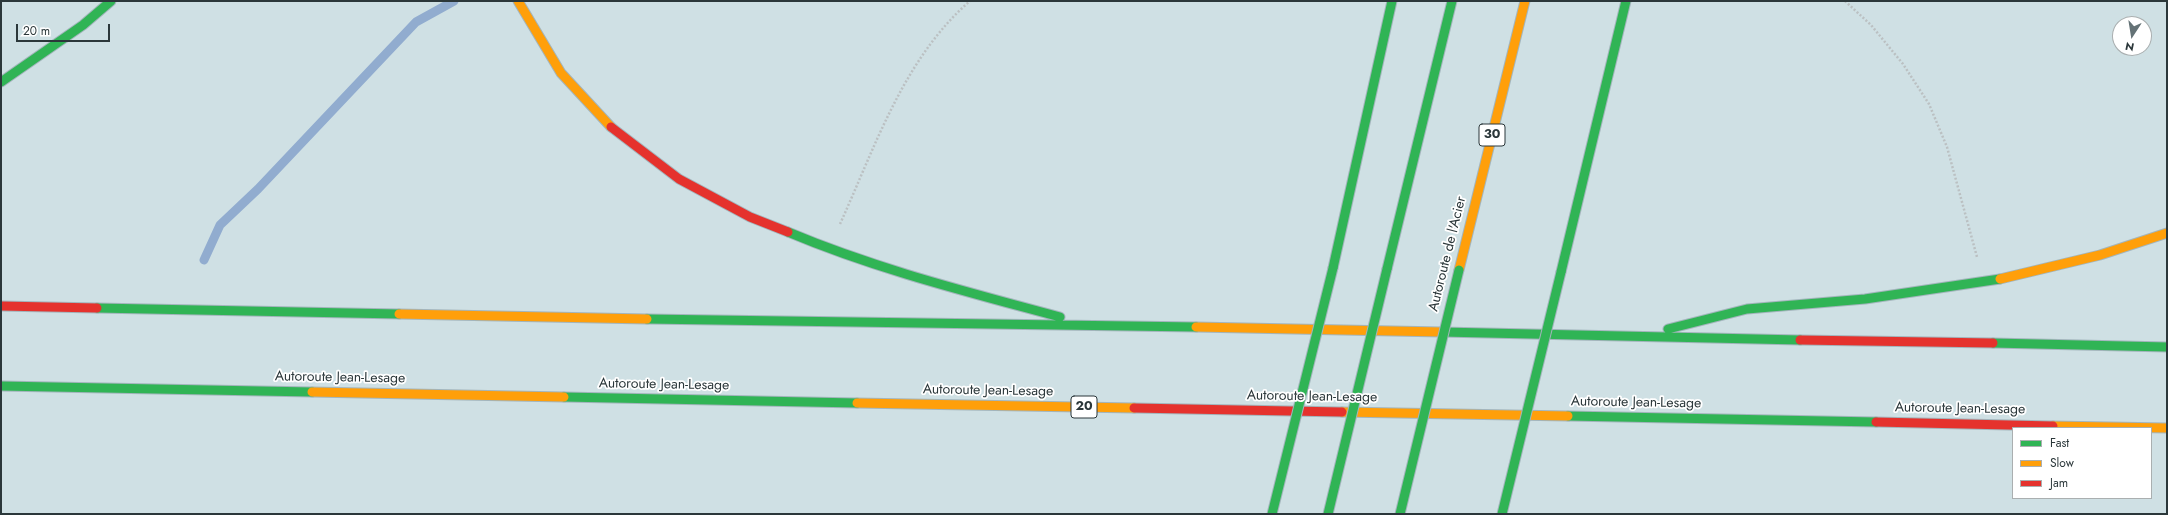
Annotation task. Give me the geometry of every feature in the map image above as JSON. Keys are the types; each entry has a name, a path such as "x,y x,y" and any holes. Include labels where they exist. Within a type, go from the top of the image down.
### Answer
{"highway":[{"path":"1,82 83,25 111,1"},
{"path":"518,1 546,51 602,121 638,152 675,177 718,201 829,250 884,268 1089,325"},
{"path":"1272,514 1333,268 1392,1"},
{"path":"1328,514 1452,1"},
{"name":"Autoroute de l'Acier","path":"1400,514 1525,1"},
{"path":"1502,514 1626,1"},
{"path":"1644,335 1748,309 1865,299 1984,283 2100,255 2167,233"},
{"path":"1,306 795,322 1089,325 1644,335 2167,347"},
{"name":"Autoroute Jean-Lesage","path":"1,386 2115,427"},
{"name":"Autoroute Jean-Lesage","path":"2152,428 2167,428"}],"path":[{"path":"829,250 886,121 916,64 942,28 970,1"},
{"path":"1845,1 1871,25 1903,64 1929,104 1947,147 1984,283"}],"waterway":[{"path":"204,260 220,225 258,189 416,22 454,1"}],"traffic: fast":[{"path":"1,82 83,25 111,1"},
{"path":"1333,268 1392,1"},
{"path":"1387,269 1452,1"},
{"path":"1561,272 1626,1"},
{"path":"788,232 888,269 1060,317"},
{"path":"1272,514 1333,268"},
{"path":"1328,514 1387,269"},
{"path":"1400,514 1459,270"},
{"path":"1502,514 1561,272"},
{"path":"1668,329 1747,309 1865,299 2000,279"},
{"path":"97,308 399,314"},
{"path":"647,319 1196,327"},
{"path":"1442,332 1800,340"},
{"path":"1993,343 2167,347"},
{"path":"1,386 312,392"},
{"path":"564,397 857,403"},
{"path":"1568,416 1876,422"}],"traffic: slow":[{"path":"518,1 561,73 611,127"},
{"path":"1459,270 1525,1"},
{"path":"2000,279 2100,255 2167,233"},
{"path":"399,314 647,319"},
{"path":"1196,327 1442,332"},
{"path":"312,392 564,397"},
{"path":"857,403 1134,408"},
{"path":"1342,412 1568,416"},
{"path":"2053,426 2110,427"},
{"path":"2152,428 2167,428"}],"traffic: jam":[{"path":"611,127 679,179 750,217 788,232"},
{"path":"1,306 97,308"},
{"path":"1800,340 1993,343"},
{"path":"1134,408 1342,412"},
{"path":"1876,422 2053,426"}]}
